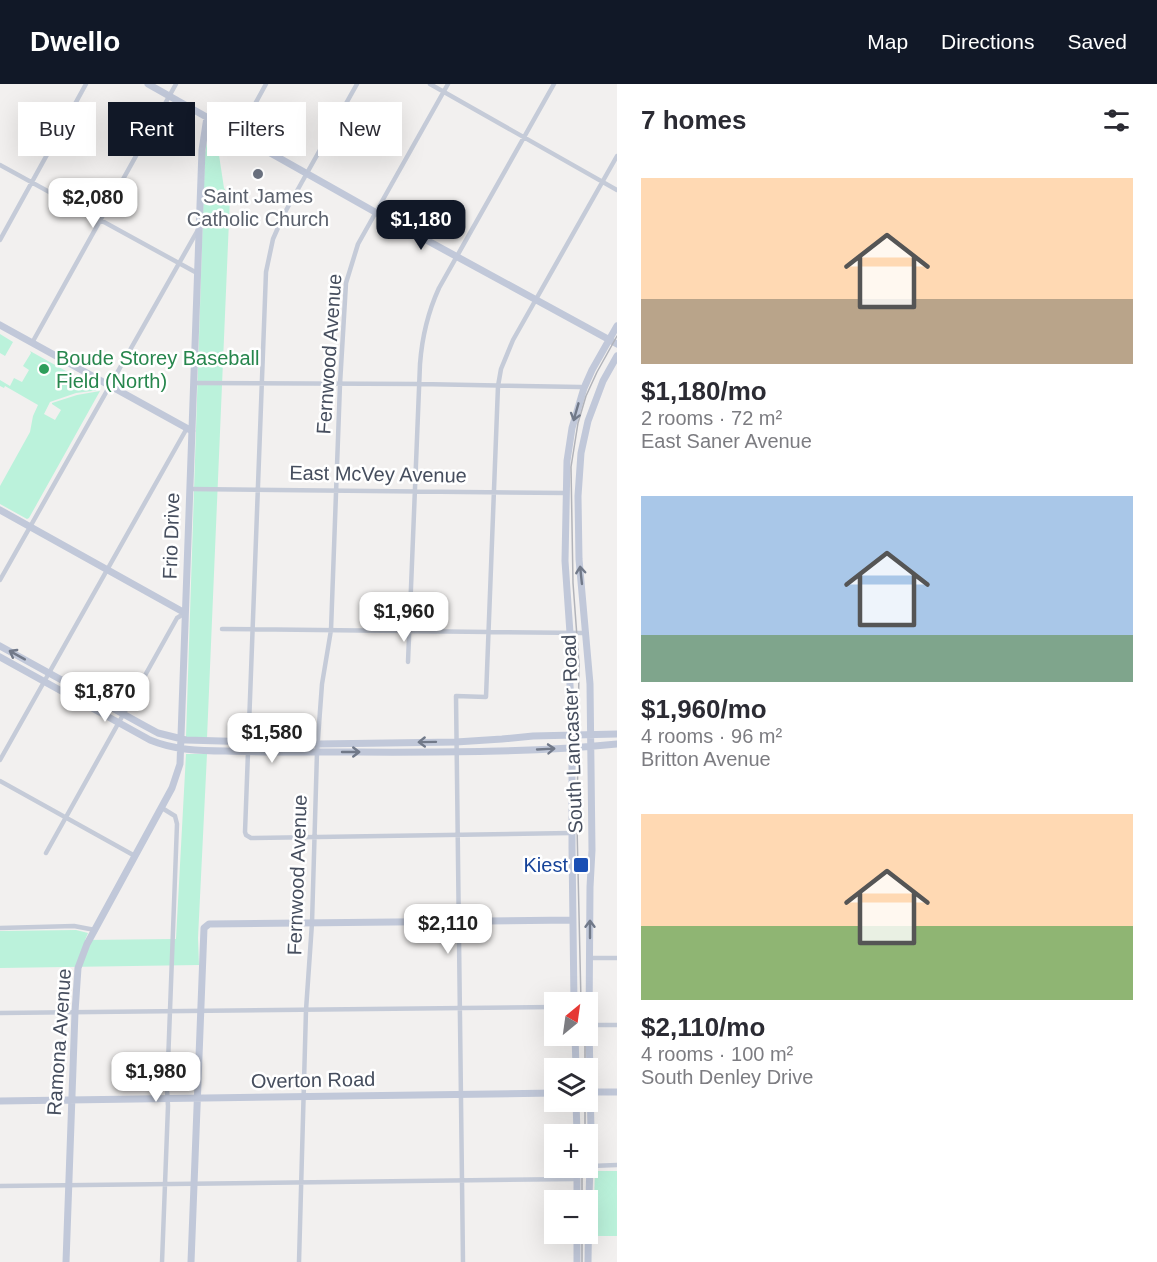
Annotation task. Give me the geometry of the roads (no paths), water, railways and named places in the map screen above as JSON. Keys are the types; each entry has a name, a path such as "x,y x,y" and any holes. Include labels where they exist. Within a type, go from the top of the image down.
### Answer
{"street":[{"path":"0,240 86,84"},
{"path":"148,84 207,117"},
{"path":"32,343 176,84"},
{"path":"257,102 267,84"},
{"path":"357,84 279,226 266,272 245,832 248,837 571,833"},
{"path":"430,84 617,190"},
{"name":"Fernwood Avenue","path":"299,1262 306,1010 312,923 317,748 322,684 331,630 346,283 357,244 448,84"},
{"path":"408,662 422,347 428,315 439,288 554,84"},
{"name":"Frio Drive","path":"162,808 180,764 190,489 189,430 194,383 202,150 207,117"},
{"path":"276,156 617,344"},
{"path":"463,1262 456,696 486,697 498,386 506,354 617,156"},
{"path":"0,165 198,274"},
{"path":"0,580 200,226"},
{"path":"0,325 189,430 0,760"},
{"name":"South Lancaster Road","path":"574,992 572,735 566,561 569,444 574,418 584,388 617,326"},
{"name":"South Lancaster Road","path":"589,992 592,850 590,684 579,559 579,470 584,436 594,405 603,381 617,356"},
{"path":"194,383 420,384 584,388"},
{"name":"East McVey Avenue","path":"190,489 566,493"},
{"path":"0,510 185,613 177,618 46,853"},
{"path":"222,629 585,633"},
{"path":"0,646 158,733 180,739 317,748 457,751 617,744"},
{"path":"0,657 153,741 196,751 247,752 456,742 525,736 617,734"},
{"path":"0,781 135,856"},
{"path":"162,808 175,816 177,824 162,1262"},
{"name":"Ramona Avenue","path":"66,1262 78,968 87,944 162,808"},
{"path":"191,1262 204,928 209,924 573,920"},
{"path":"0,928 74,926 95,930"},
{"path":"590,958 617,958"},
{"path":"0,1013 544,1007"},
{"path":"598,1025 617,1025"},
{"path":"598,1092 617,1092"},
{"name":"Overton Road","path":"0,1101 544,1093"},
{"path":"598,1166 617,1165"},
{"name":"South Lancaster Road","path":"588,1262 590,1178"},
{"path":"0,1186 578,1179 577,1190"},
{"path":"577,1244 577,1262"}],"tram line":[{"path":"581,992 577,826 579,664 573,583 571,467 578,423 586,396 617,336"},
{"path":"585,1046 585,1058"},
{"path":"585,1112 585,1124"},
{"path":"582,1178 582,1190"},
{"path":"582,1244 582,1262"}],"place":[{"name":"Saint James Catholic Church","path":"258,174"},
{"name":"Boude Storey Baseball Field (North)","path":"44,369"},
{"name":"Kiest","path":"581,865"}]}
